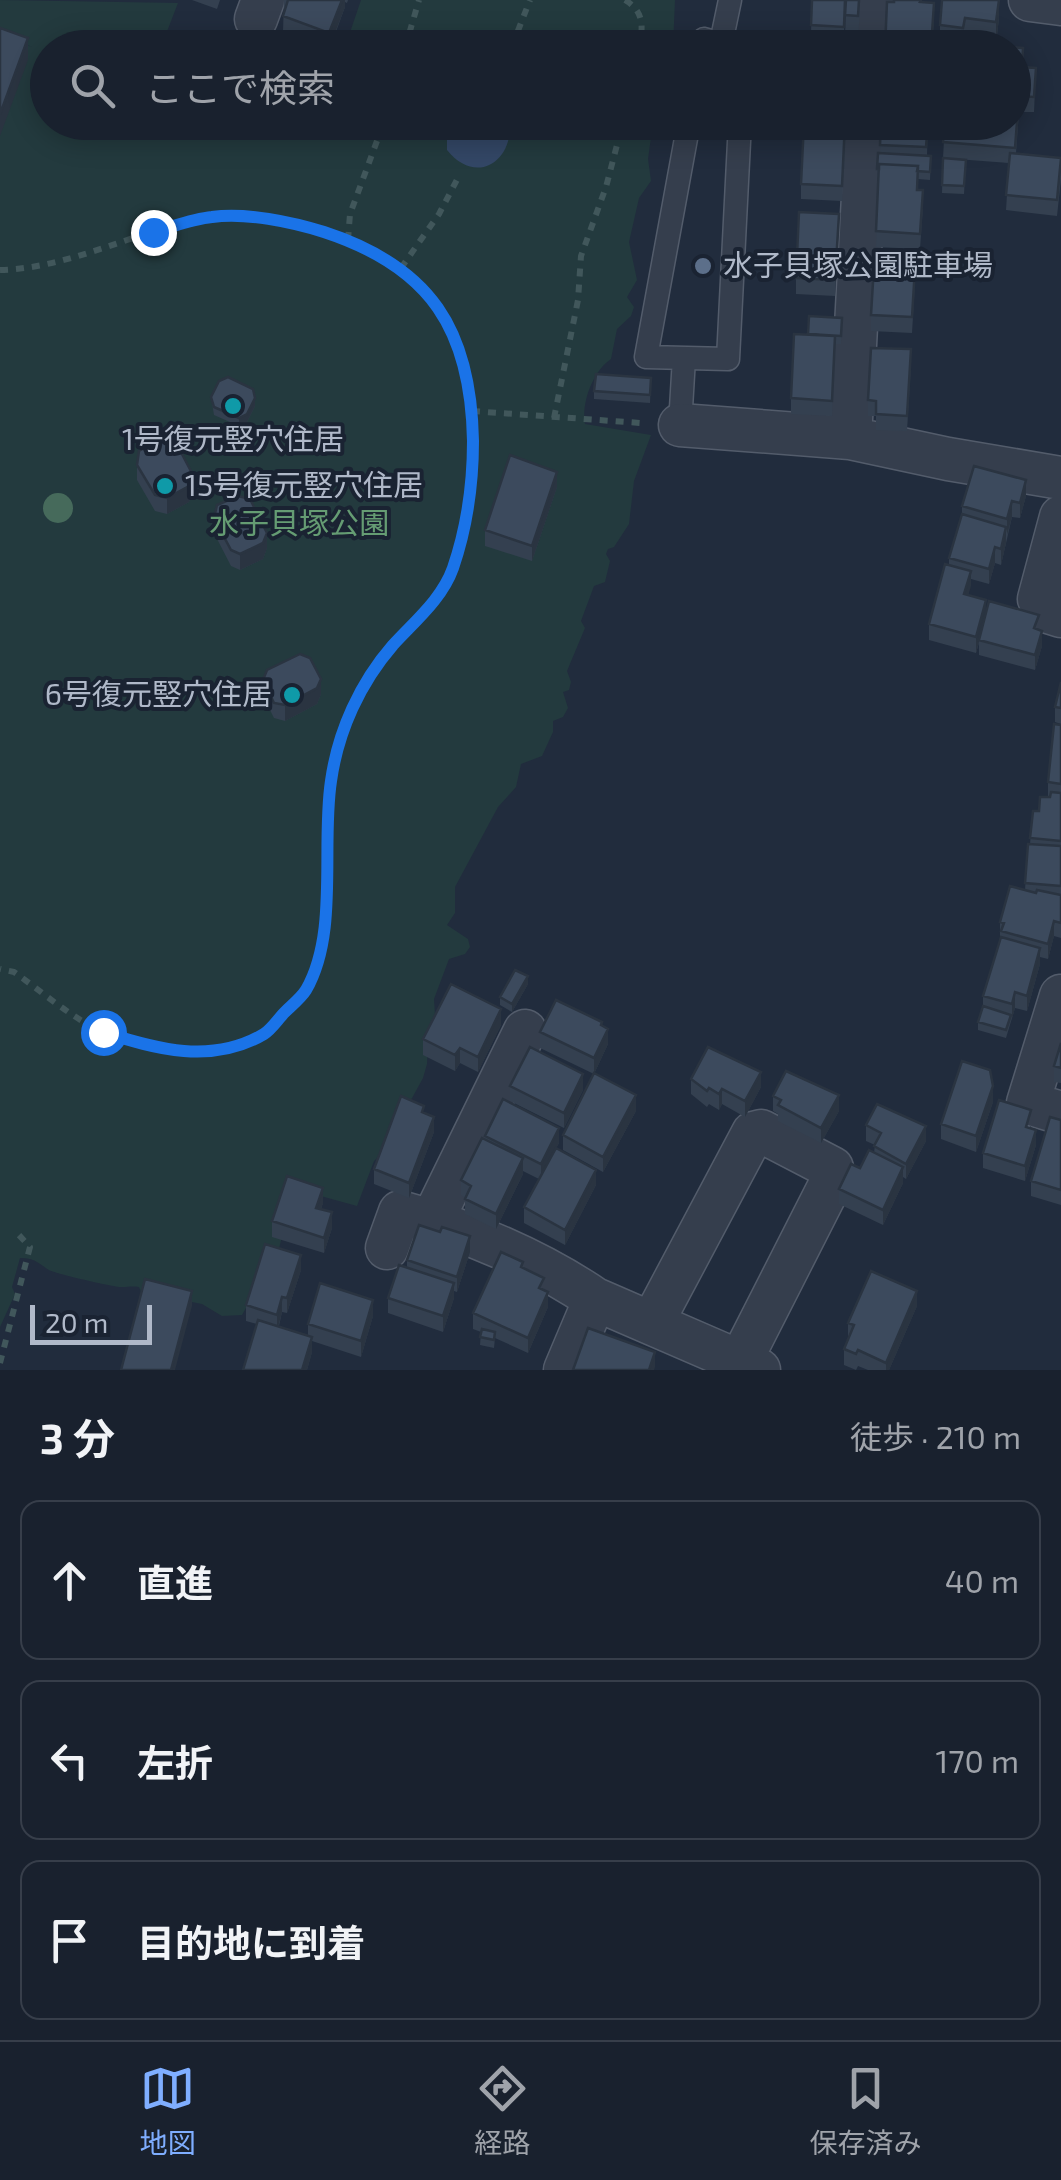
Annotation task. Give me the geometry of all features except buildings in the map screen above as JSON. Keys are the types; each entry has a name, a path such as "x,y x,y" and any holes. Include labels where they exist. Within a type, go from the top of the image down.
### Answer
{"street":[{"path":"872,30 874,0"},
{"path":"1030,0 1061,4"},
{"path":"850,438 866,140"},
{"path":"680,425 850,438 1061,478"},
{"path":"1061,517 1038,600 1045,611 1061,616"},
{"path":"1061,996 1028,1102 1061,1113"},
{"path":"432,1221 525,1031"},
{"path":"388,1248 400,1212 432,1221 517,1257 595,1299 749,1366 834,1176 832,1168 761,1131 752,1133 652,1323"},
{"path":"566,1370 595,1299"}],"lane":[{"path":"723,30 730,0"},
{"path":"686,140 646,357 728,359 739,140"},
{"path":"680,425 684,358"}],"path":[{"path":"411,30 420,0"},
{"path":"518,30 530,0"},
{"path":"626,0 636,7 643,30"},
{"path":"348,240 350,214 377,140"},
{"path":"554,418 578,300 581,256 618,140"},
{"path":"401,268 439,214 460,174"},
{"path":"0,270 62,260 213,216 292,222 348,240 401,268 444,314 461,349 472,411 473,463 467,522 451,573 422,618 392,646 342,727 331,780 323,940 306,991 265,1033 216,1053 158,1050 103,1032 14,972 0,969"},
{"path":"472,411 680,425"},
{"path":"0,1363 30,1247 18,1234"}],"green space":[{"name":"水子貝塚公園","path":"0,0 178,3 168,30 30,30 30,46 0,33"},
{"path":"361,0 675,0 674,30 351,30"},
{"name":"水子貝塚公園","path":"0,36 30,46 30,140 651,140 651,181 639,198 629,242 637,280 627,297 634,307 631,316 617,329 611,359 590,388 584,416 585,424 651,435 634,481 629,524 614,547 608,549 610,561 605,582 594,586 581,621 585,628 567,671 569,690 563,692 568,708 563,717 553,721 553,732 542,756 521,764 516,787 498,807 455,887 455,913 447,925 468,939 470,947 465,954 449,959 434,999 435,1015 428,1035 423,1078 374,1161 357,1206 317,1195 282,1236 279,1249 242,1315 222,1316 202,1304 141,1292 139,1287 118,1287 73,1277 20,1258 12,1287 15,1294 0,1327"}],"water":[{"path":"447,140 508,140 498,158 480,167 458,161 447,150"}],"place":[{"name":"水子貝塚公園駐車場","path":"703,266"},
{"name":"1号復元竪穴住居","path":"233,406"},
{"name":"15号復元竪穴住居","path":"165,486"},
{"name":"6号復元竪穴住居","path":"292,695"}],"route":[{"path":"103,1032 158,1050 216,1053 265,1033 306,991 323,940 328,880 326,832 342,727 392,646 422,618 451,573 467,522 473,463 472,411 461,349 444,314 401,268 348,240 292,222 213,216 153,232"}]}
